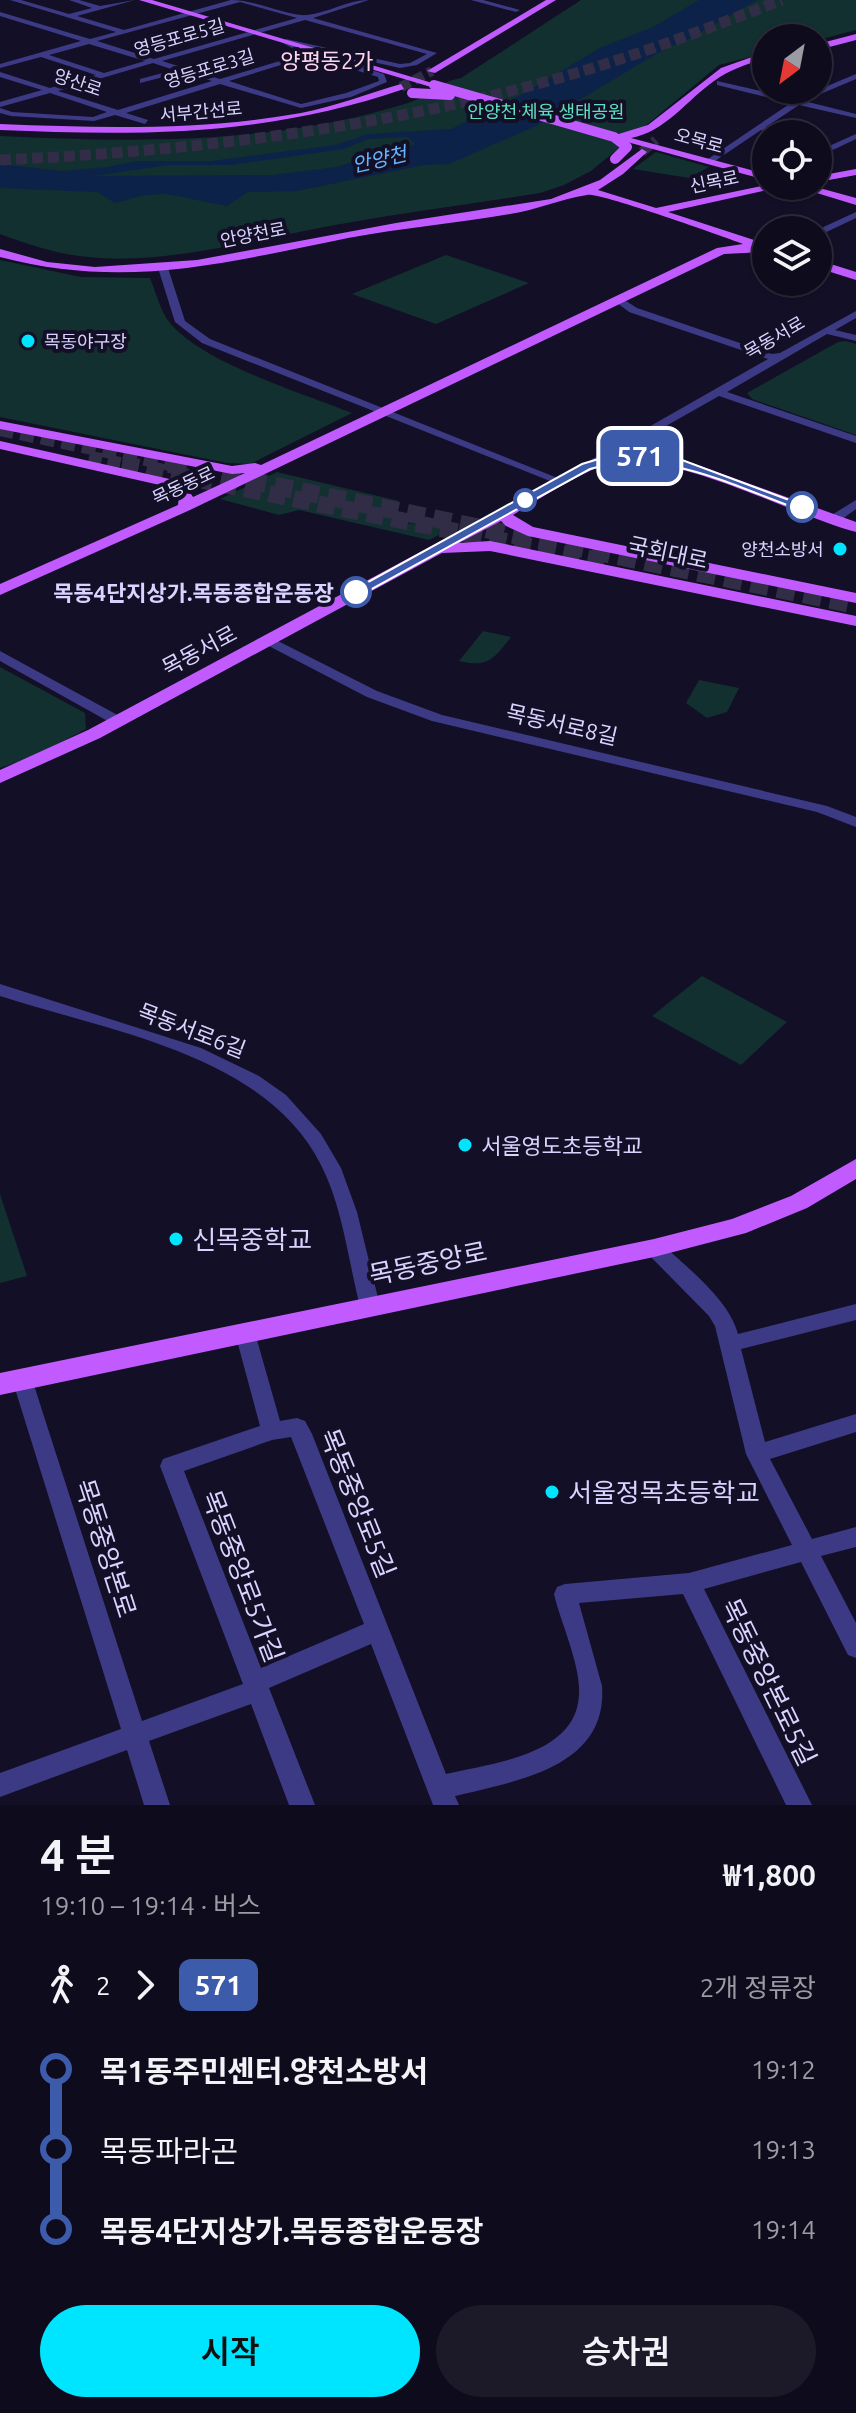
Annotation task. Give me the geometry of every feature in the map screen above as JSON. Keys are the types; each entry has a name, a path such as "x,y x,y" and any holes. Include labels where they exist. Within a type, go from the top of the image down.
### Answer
{"main road":[{"path":"143,0 394,69 474,97"},
{"path":"394,69 430,69 541,0"},
{"path":"430,69 515,17 552,0"},
{"path":"832,41 856,35"},
{"path":"619,138 639,136 715,73 752,60"},
{"path":"649,139 721,73 740,63"},
{"path":"666,131 720,83 752,63"},
{"path":"379,99 408,88 394,85 394,69"},
{"path":"430,69 433,84"},
{"name":"서부간선로","path":"0,124 144,131 219,125 322,107 394,85"},
{"path":"219,125 278,122 412,93 474,97"},
{"name":"오목로","path":"474,97 752,173"},
{"path":"414,223 549,195 589,179 627,147 619,138"},
{"name":"안양천로","path":"0,253 64,268 163,268 414,223 548,203 612,178 639,151"},
{"path":"832,176 856,172"},
{"name":"목동동로","path":"585,189 752,243"},
{"name":"신목로","path":"650,209 752,191"},
{"path":"832,195 856,202"},
{"name":"목동동로","path":"482,213 607,201 650,209"},
{"path":"721,232 729,242 721,251"},
{"name":"목동동로","path":"0,590 185,507 721,251 752,247"},
{"path":"832,268 856,276"},
{"path":"0,425 178,485 186,495 185,507"},
{"path":"0,435 89,454"},
{"path":"0,445 232,470 273,464"},
{"name":"목동서로","path":"0,777 55,754 118,721 586,467 629,456 670,460 856,527"},
{"path":"507,510 505,515 511,523 610,559 856,621"},
{"path":"431,551 490,546 610,559 856,598"},
{"name":"국회대로","path":"610,559 856,605"},
{"name":"국회대로","path":"610,559 856,613"},
{"name":"목동중앙로","path":"11,1382 654,1248 737,1227 799,1202 856,1168"}],"street":[{"path":"0,5 16,0 123,32"},
{"path":"72,0 100,8"},
{"path":"37,25 132,0"},
{"path":"0,66 240,0 433,53 414,64 394,69"},
{"name":"영등포로5길","path":"0,108 52,91 105,68 154,61 366,0"},
{"path":"474,0 515,17"},
{"path":"0,14 301,106 380,84 384,78 310,54 286,41"},
{"path":"73,61 109,47"},
{"path":"105,68 123,51"},
{"name":"영등포로5길","path":"41,54 60,61 105,68 128,78 170,66"},
{"name":"영등포로3길","path":"0,108 11,114 94,119 310,54"},
{"path":"105,68 138,56"},
{"path":"143,81 183,70"},
{"name":"양산로","path":"0,74 145,122"},
{"path":"161,87 201,75"},
{"path":"832,85 856,76"},
{"path":"720,83 752,91"},
{"path":"832,89 856,84"},
{"path":"769,120 794,104"},
{"path":"805,104 856,116"},
{"path":"0,124 60,124"},
{"path":"709,161 752,131"},
{"path":"833,147 856,136"},
{"path":"833,147 845,150"},
{"path":"832,226 856,215"},
{"path":"163,268 180,322 195,334 559,481"},
{"path":"622,298 621,302 633,310 771,357 783,355"},
{"name":"목동서로","path":"586,467 856,314"},
{"path":"826,331 856,338"},
{"path":"718,392 856,440"},
{"path":"834,519 856,504"},
{"name":"목동서로8길","path":"268,640 372,694 437,718 822,809 856,822"},
{"path":"0,655 118,721"},
{"name":"목동서로6길","path":"0,990 192,1052 255,1081 274,1096 320,1148 338,1180 370,1306"},
{"path":"654,1248 716,1310 725,1324 757,1454 856,1647"},
{"path":"729,1344 856,1312"},
{"path":"245,1333 272,1431"},
{"name":"목동중앙본로","path":"11,1382 157,1805"},
{"path":"757,1454 856,1423"},
{"name":"목동중앙로5길","path":"272,1431 297,1427 301,1434 444,1796"},
{"name":"목동중앙로5가길","path":"272,1431 171,1466 302,1805"},
{"path":"444,1796 547,1759 577,1737 589,1716 592,1693 565,1594 689,1583 856,1537"},
{"name":"목동중앙본로5길","path":"689,1583 799,1805"},
{"path":"0,1785 256,1687 379,1629"}],"green space":[{"name":"안양천 체육 생태공원","path":"581,0 856,0 856,30 832,36 832,24 752,24 752,57 719,65 591,171 540,193 366,220 214,249 148,257 117,259 77,256 0,234 0,136 137,140 274,131 365,115 418,99 443,84 461,78"},
{"path":"656,152 709,167 689,178 633,169"},
{"path":"446,255 529,283 436,324 352,294"},
{"path":"0,260 81,277 150,278 167,318 185,338 255,376 352,413 250,464 227,463 0,417"},
{"path":"838,342 856,344 856,435 752,399 747,393"},
{"path":"277,472 399,501 389,511 395,522 435,526 447,531 429,540 299,510 279,515 220,499"},
{"path":"483,631 511,637 490,660 477,663 459,661"},
{"path":"0,667 85,713 86,729 35,756 0,768"},
{"path":"699,680 739,688 727,712 707,718 686,703"},
{"path":"702,976 787,1022 741,1065 652,1016"},
{"path":"0,1194 27,1276 0,1283"}],"water":[{"name":"안양천","path":"699,0 757,0 689,39 663,50 536,126 449,164 424,165 297,191 248,192 227,206 166,194 145,195 115,203 97,192 0,188 0,164 63,171 136,161 211,161 335,145 368,134 451,129 521,95 600,48 653,27","holes":["408,137 415,144 336,167 273,175 93,176 168,165 231,165 344,149 368,139"]}],"tunnel":[{"path":"0,160 209,144 348,125 416,112 552,80 668,43 782,0"},
{"path":"401,87 432,71"},
{"path":"642,152 656,140"},
{"path":"0,429 179,466"},
{"path":"89,457 132,466"},
{"path":"122,464 612,563"},
{"path":"169,464 856,605"}],"bus line":[{"name":"571","path":"356,592 586,467 612,458 641,456 687,464 802,507"}],"place":[{"name":"목동야구장","path":"28,341"},
{"name":"양천소방서","path":"840,549"},
{"name":"목동4단지상가.목동종합운동장","path":"356,592"},
{"name":"서울영도초등학교","path":"465,1145"},
{"name":"신목중학교","path":"176,1239"},
{"name":"서울정목초등학교","path":"552,1492"}],"district":[{"name":"양평동2가","path":"327,60"}]}
